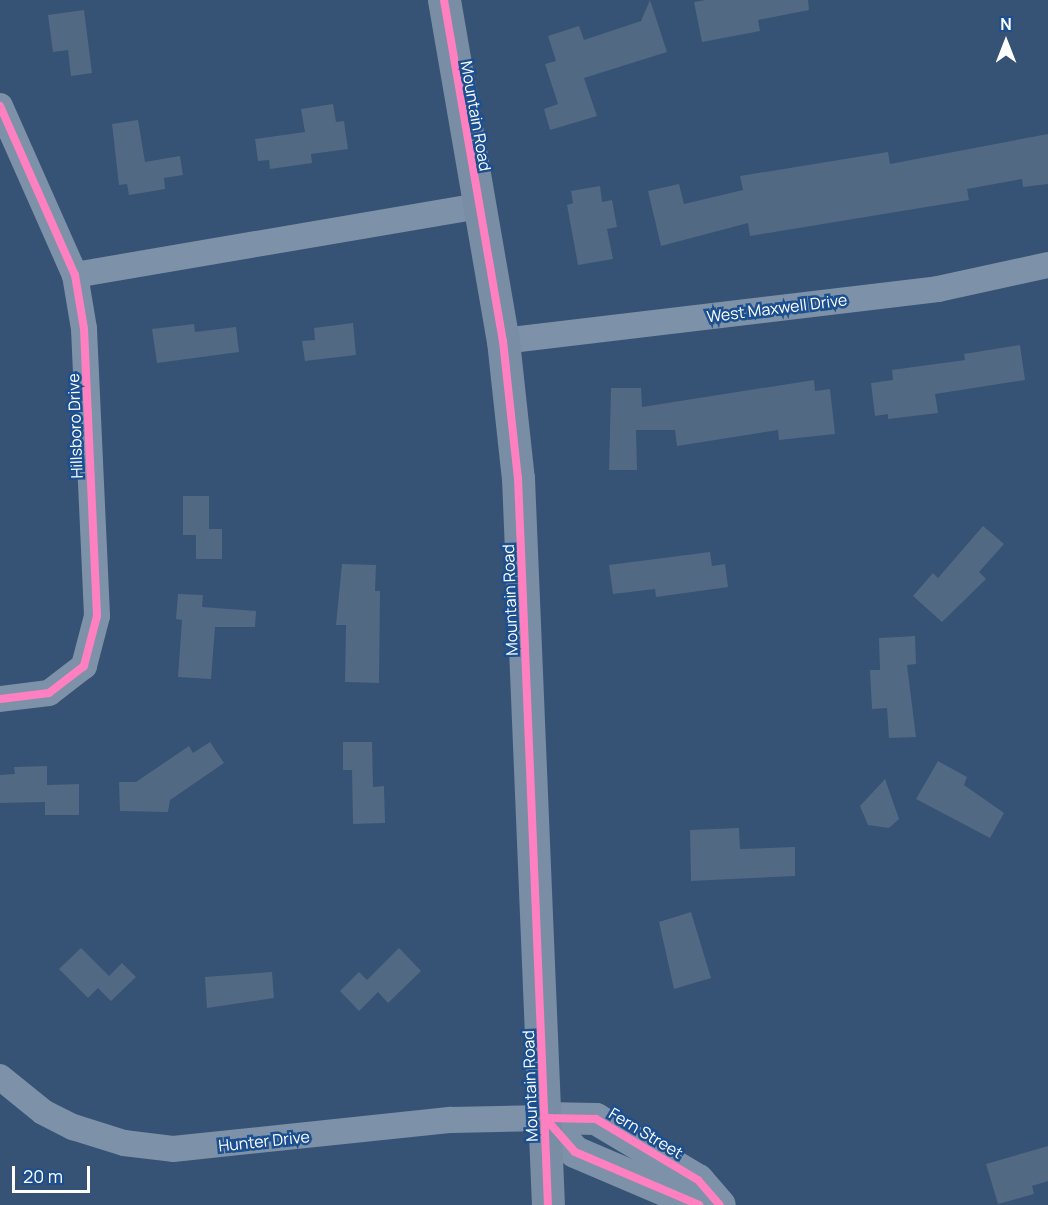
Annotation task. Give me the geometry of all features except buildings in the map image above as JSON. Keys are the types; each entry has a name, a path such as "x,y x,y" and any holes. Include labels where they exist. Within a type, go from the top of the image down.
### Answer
{"main road":[{"name":"Mountain Road","path":"444,0 503,341 520,511 548,1205"}],"street":[{"name":"Hillsboro Drive","path":"0,106 75,275 84,329 97,616 84,666 49,693 0,699"},
{"path":"75,275 478,206"},
{"name":"West Maxwell Drive","path":"503,341 938,290 1048,265"},
{"name":"Hunter Drive","path":"0,1077 43,1112 73,1127 124,1143 173,1149 451,1120 545,1118"},
{"path":"545,1118 575,1152 699,1205"},
{"name":"Fern Street","path":"545,1118 596,1119 698,1180 720,1205"}],"cycle path":[{"path":"444,0 503,341 518,478 548,1205"},
{"path":"0,106 75,275 84,329 97,616 84,666 49,693 0,699"},
{"path":"545,1118 596,1119 698,1180 720,1205"},
{"path":"545,1118 575,1152 699,1205"}]}
